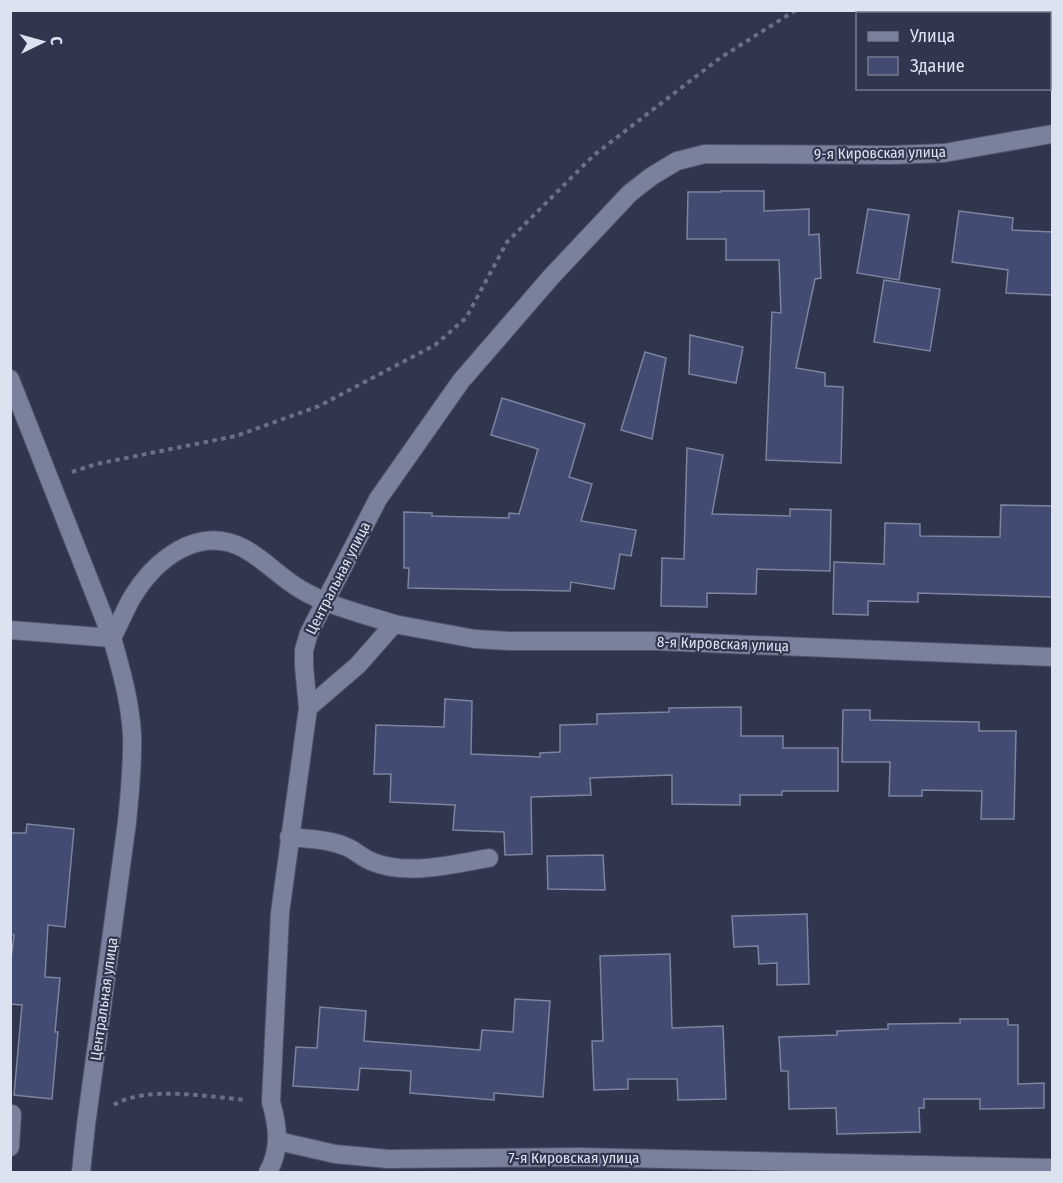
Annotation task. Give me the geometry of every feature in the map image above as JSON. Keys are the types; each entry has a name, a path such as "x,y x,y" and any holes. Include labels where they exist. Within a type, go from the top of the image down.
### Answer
{"street":[{"name":"9-я Кировская улица","path":"705,154 944,153 1053,134"},
{"name":"Центральная улица","path":"268,1173 273,1164 278,1141 277,1125 271,1102 280,913 308,708 304,650 309,633 378,499 461,381 551,277 630,193 677,161 705,154"},
{"name":"Центральная улица","path":"10,379 112,638 124,677 132,732 132,777 81,1173"},
{"name":"8-я Кировская улица","path":"112,638 131,600 154,570 174,552 197,542 221,539 244,548 300,589 326,601 394,624 475,639 656,641 1053,657"},
{"path":"308,708 358,665 394,624"},
{"path":"10,630 112,638"},
{"path":"289,837 328,841 347,847 373,862 406,868 444,866 489,858"},
{"path":"10,1147 12,1114"},
{"name":"7-я Кировская улица","path":"278,1141 335,1154 388,1159 578,1157 1053,1168"}],"path":[{"path":"50,479 96,464 236,436 319,406 435,345 466,318 507,242 594,155 720,57 796,10"},
{"path":"86,1125 118,1103 143,1096 177,1095 271,1102"}],"building":[{"path":"764,191 764,211 809,209 809,235 819,234 821,278 815,279 796,368 825,373 825,386 843,387 841,463 766,460 772,312 781,313 779,260 726,260 726,239 687,239 688,192"},
{"path":"868,209 909,215 899,280 857,273"},
{"path":"959,211 1013,218 1012,230 1053,232 1053,295 1006,293 1008,270 952,262"},
{"path":"884,280 940,289 930,351 874,342"},
{"path":"690,335 743,347 736,383 689,374"},
{"path":"645,352 666,358 652,439 621,430"},
{"path":"502,398 585,424 569,477 592,484 581,521 636,530 631,556 620,554 614,589 571,582 570,591 408,588 409,568 404,568 404,512 432,513 432,516 509,518 509,513 519,514 538,449 491,435"},
{"path":"687,448 723,455 712,514 790,516 790,509 831,510 830,571 757,569 756,594 707,593 707,607 661,606 662,558 684,559"},
{"path":"1001,505 1053,506 1053,597 918,593 918,602 868,601 868,615 833,614 834,562 884,564 885,523 920,524 920,536 1000,537"},
{"path":"445,699 472,701 471,754 540,757 540,753 560,752 560,725 597,724 597,714 669,712 669,708 741,707 741,736 783,736 783,748 838,748 838,791 782,791 782,795 740,795 740,805 672,804 672,775 590,778 591,795 531,797 532,854 505,855 504,832 453,830 455,805 390,802 391,774 374,774 376,725 444,727"},
{"path":"843,710 870,710 870,720 979,722 979,731 1016,731 1014,819 981,819 982,791 922,790 922,796 889,796 890,762 842,762"},
{"path":"27,824 74,829 65,927 48,925 45,977 60,978 52,1099 14,1095 22,1005 10,1004 10,968 14,935 10,934 10,833 26,833"},
{"path":"603,855 605,890 548,889 547,856"},
{"path":"807,914 809,984 777,985 777,963 759,964 758,946 734,947 732,916"},
{"path":"670,954 672,1028 723,1026 726,1099 678,1100 677,1079 628,1079 628,1089 594,1090 592,1041 603,1041 600,956"},
{"path":"515,999 550,1001 543,1097 494,1093 494,1100 410,1093 411,1071 360,1068 358,1090 293,1086 296,1047 317,1048 320,1007 366,1011 364,1041 480,1050 482,1030 513,1032"},
{"path":"960,1019 1008,1019 1008,1025 1018,1025 1018,1084 1044,1083 1044,1108 980,1109 980,1099 924,1099 924,1108 919,1108 920,1132 837,1134 836,1108 789,1109 788,1071 781,1071 779,1037 837,1035 837,1031 888,1029 888,1024 960,1023"}]}
